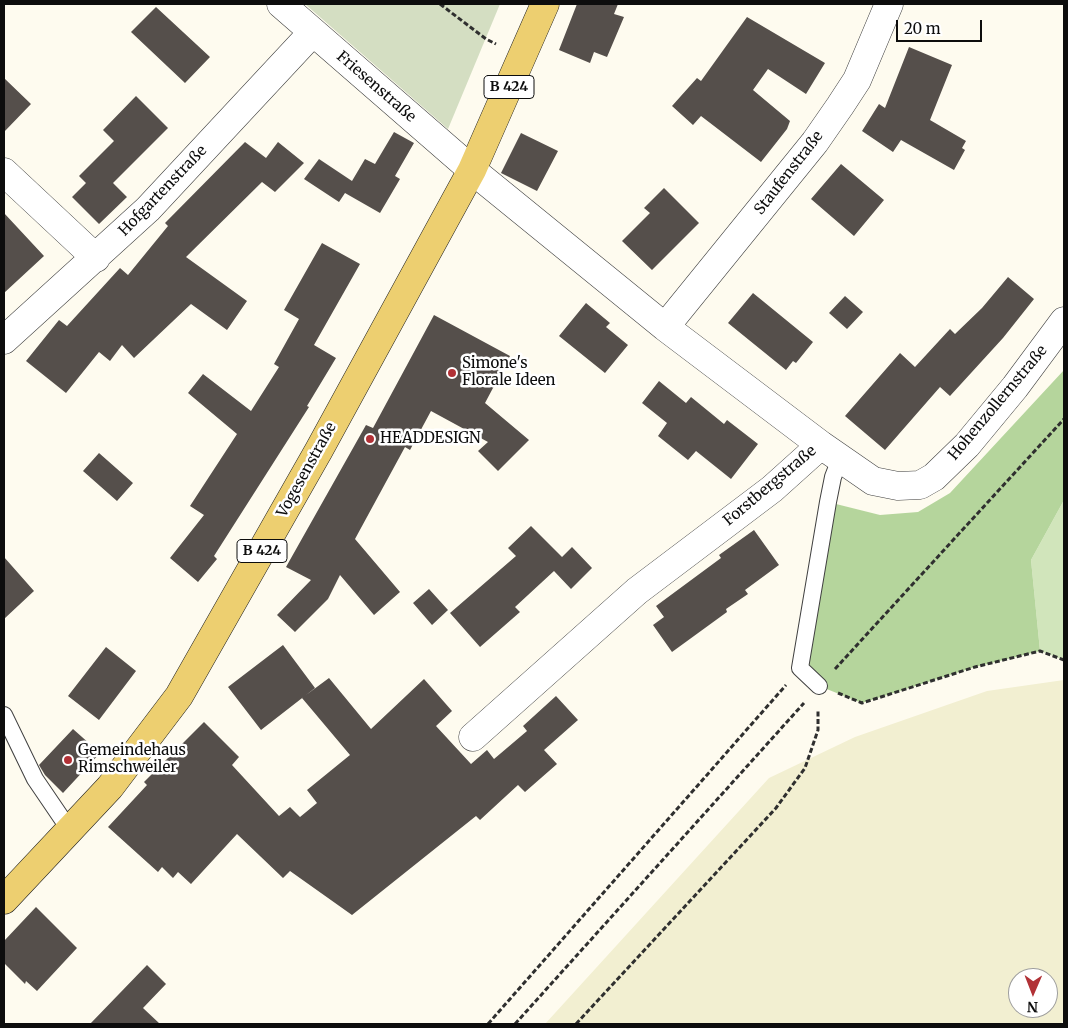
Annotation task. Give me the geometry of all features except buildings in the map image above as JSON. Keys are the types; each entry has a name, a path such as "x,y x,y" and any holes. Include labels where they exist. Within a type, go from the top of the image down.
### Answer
{"main road":[{"name":"B 424","path":"472,170 545,4"},
{"name":"Vogesenstraße","path":"4,900 110,787 179,696 319,450 472,170"}],"street":[{"name":"Friesenstraße","path":"281,4 472,170"},
{"name":"Staufenstraße","path":"665,327 809,149 840,106 857,80 889,4"},
{"name":"Hofgartenstraße","path":"4,340 148,209 313,32"},
{"name":"Forstbergstraße","path":"472,170 665,327 830,452 772,489 637,591 472,736"},
{"path":"4,172 96,258"},
{"name":"Hohenzollernstraße","path":"830,452 873,481 898,486 920,485 934,477 967,445 1015,387 1064,322"}],"lane":[{"path":"819,686 800,668 831,485 830,452"},
{"path":"4,715 35,779 69,829"}],"path":[{"path":"440,4 486,39"},
{"path":"515,1024 819,686 1064,419"},
{"path":"819,686 862,703 975,667 1040,651 1064,660"},
{"path":"488,1024 800,668"},
{"path":"576,1024 776,808 805,768 818,730 819,686"}],"shaded area":[{"path":"1064,680 1064,1020 1061,1024 545,1024 769,778 855,737 987,691"}],"green space":[{"path":"305,4 500,4 448,129"},
{"path":"1064,370 1064,500 1031,560 1040,651 975,667 862,703 819,686 800,668 828,502 880,515 918,512 950,493"},
{"path":"1064,500 1064,660 1040,651 1031,560"}],"place":[{"name":"Simone's Florale Ideen","path":"452,373"},
{"name":"HEADDESIGN","path":"370,439"},
{"name":"Gemeindehaus Rimschweiler","path":"68,760"}]}
